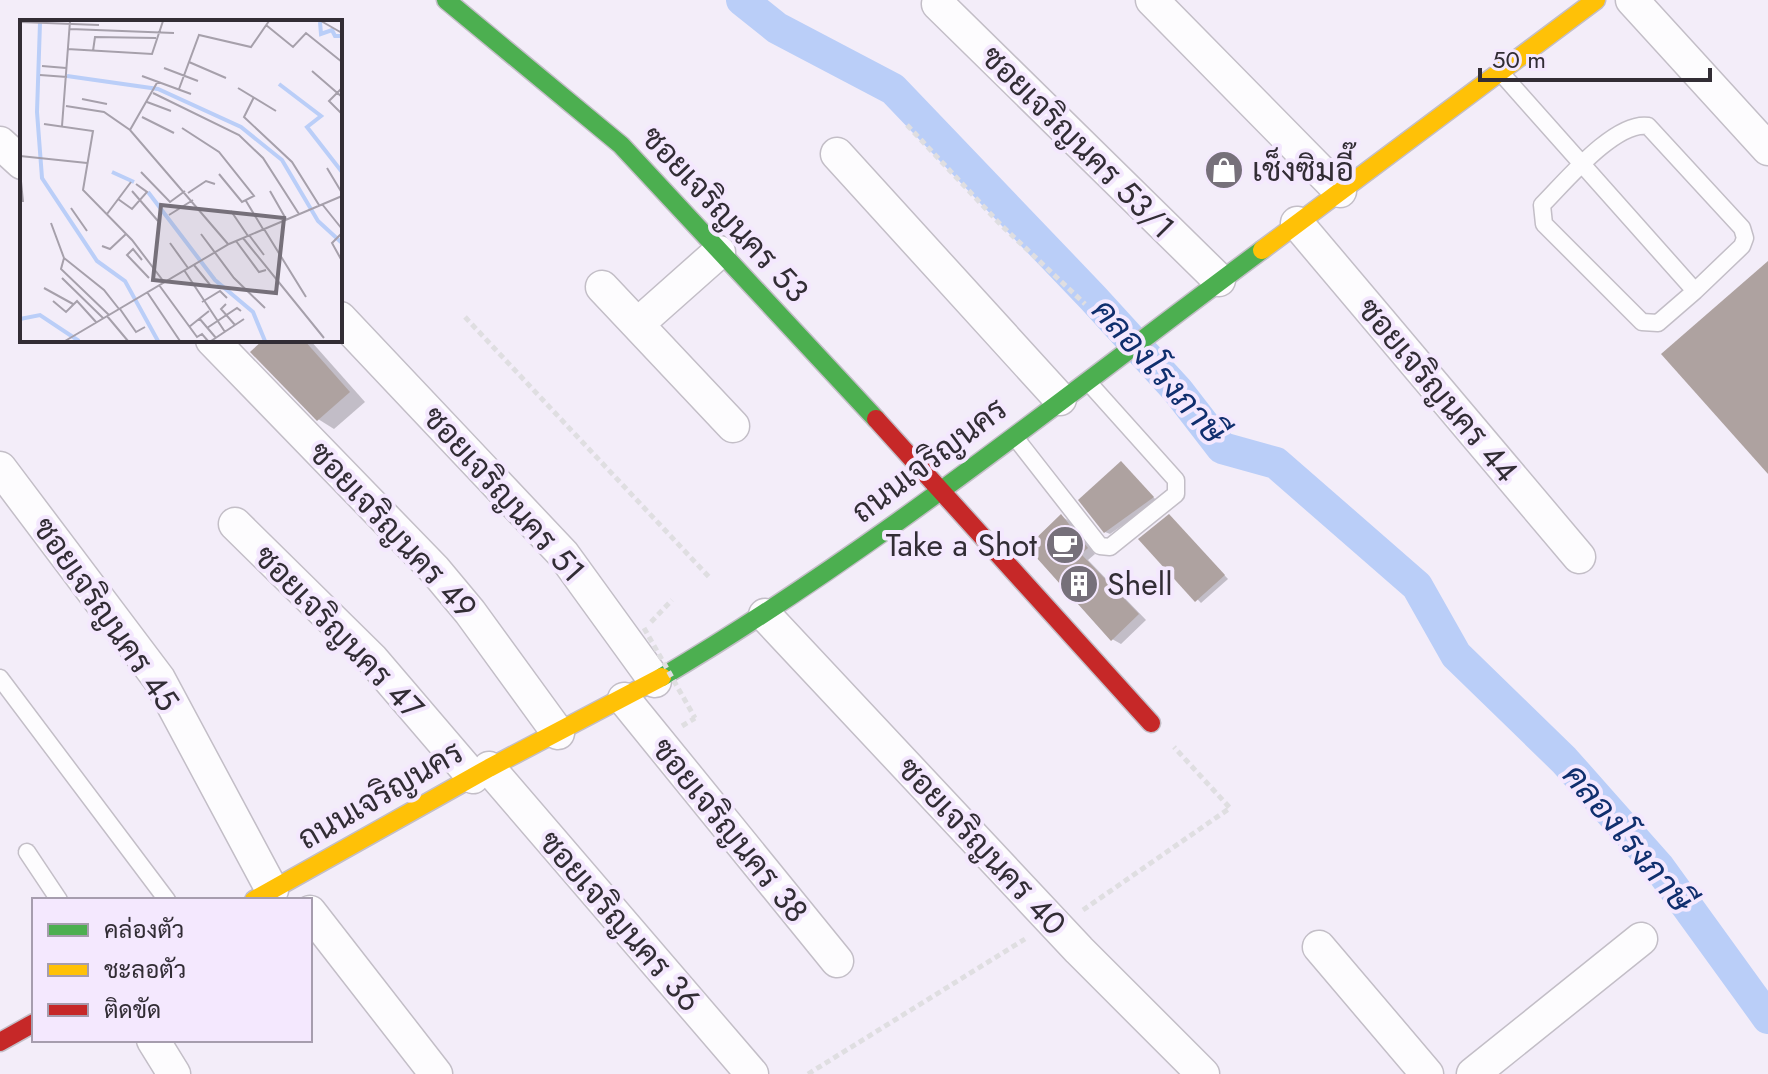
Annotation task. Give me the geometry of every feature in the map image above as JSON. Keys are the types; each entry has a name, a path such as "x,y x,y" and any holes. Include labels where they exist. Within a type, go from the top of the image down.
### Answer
{"main road":[{"name":"ซอยเจริญนคร 53","path":"446,0 501,42 621,145 941,489 1151,723"},
{"name":"ถนนเจริญนคร","path":"278,893 481,772 624,699 765,615 941,489 1596,0"},
{"path":"0,1042 32,1024"}],"street":[{"path":"1152,0 1340,191"},
{"path":"1632,0 1768,149"},
{"name":"ซอยเจริญนคร 53/1","path":"938,4 1219,280"},
{"path":"0,143 20,161"},
{"path":"837,154 1060,399"},
{"name":"ซอยเจริญนคร 44","path":"1297,223 1579,557"},
{"path":"639,323 719,252"},
{"path":"602,287 733,426"},
{"name":"ซอยเจริญนคร 51","path":"342,320 563,554 655,681"},
{"name":"ซอยเจริญนคร 49","path":"214,342 435,570 470,612 558,733"},
{"name":"ซอยเจริญนคร 45","path":"0,468 159,679 278,893"},
{"name":"ซอยเจริญนคร 47","path":"235,524 481,772"},
{"name":"ซอยเจริญนคร 40","path":"765,615 1068,939 1203,1074"},
{"name":"ซอยเจริญนคร 38","path":"624,699 837,961"},
{"name":"ซอยเจริญนคร 36","path":"481,772 752,1074"},
{"path":"312,915 436,1074"},
{"path":"1473,1074 1641,939"},
{"path":"1319,947 1427,1074"},
{"path":"154,1042 174,1074"}],"lane":[{"path":"1500,71 1695,291"},
{"path":"1638,124 1648,126 1742,228 1745,238 1742,246 1695,291 1658,323 1642,322 1544,224 1542,205 1581,165 1625,129 1638,124"},
{"path":"1013,435 1100,546 1110,547 1176,494 1179,487 1086,380"},
{"path":"0,678 165,898"},
{"path":"27,852 58,898"}],"path":[{"path":"907,125 1001,225 1085,304"},
{"path":"465,317 710,578"},
{"path":"672,600 644,628 695,718"}],"building":[{"path":"1768,261 1768,474 1661,354"},
{"path":"261,342 306,342 350,392 317,421 250,352"},
{"path":"1121,461 1154,497 1104,533 1078,500"},
{"name":"Shell","path":"1061,514 1088,548 1081,554 1139,614 1111,641 1027,547"},
{"path":"1169,514 1225,575 1195,602 1138,539"}],"waterway":[{"name":"คลองโรงภาษี","path":"742,0 777,28 893,89 1093,298 1178,391 1222,448 1276,463 1417,586 1456,655 1564,760 1658,866 1768,1018"}],"traffic: fast":[{"path":"446,0 621,145 876,419"},
{"path":"662,677 740,629 893,525 1262,250"}],"traffic: slow":[{"path":"1262,250 1596,0"},
{"path":"258,898 489,768 662,677"}],"traffic: jam":[{"path":"876,419 1151,723"},
{"path":"0,1042 32,1024"}],"place":[{"name":"เช็งซิมอี๊","path":"1224,170"},
{"name":"Take a Shot","path":"1065,545"},
{"name":"Shell","path":"1079,584"}]}
